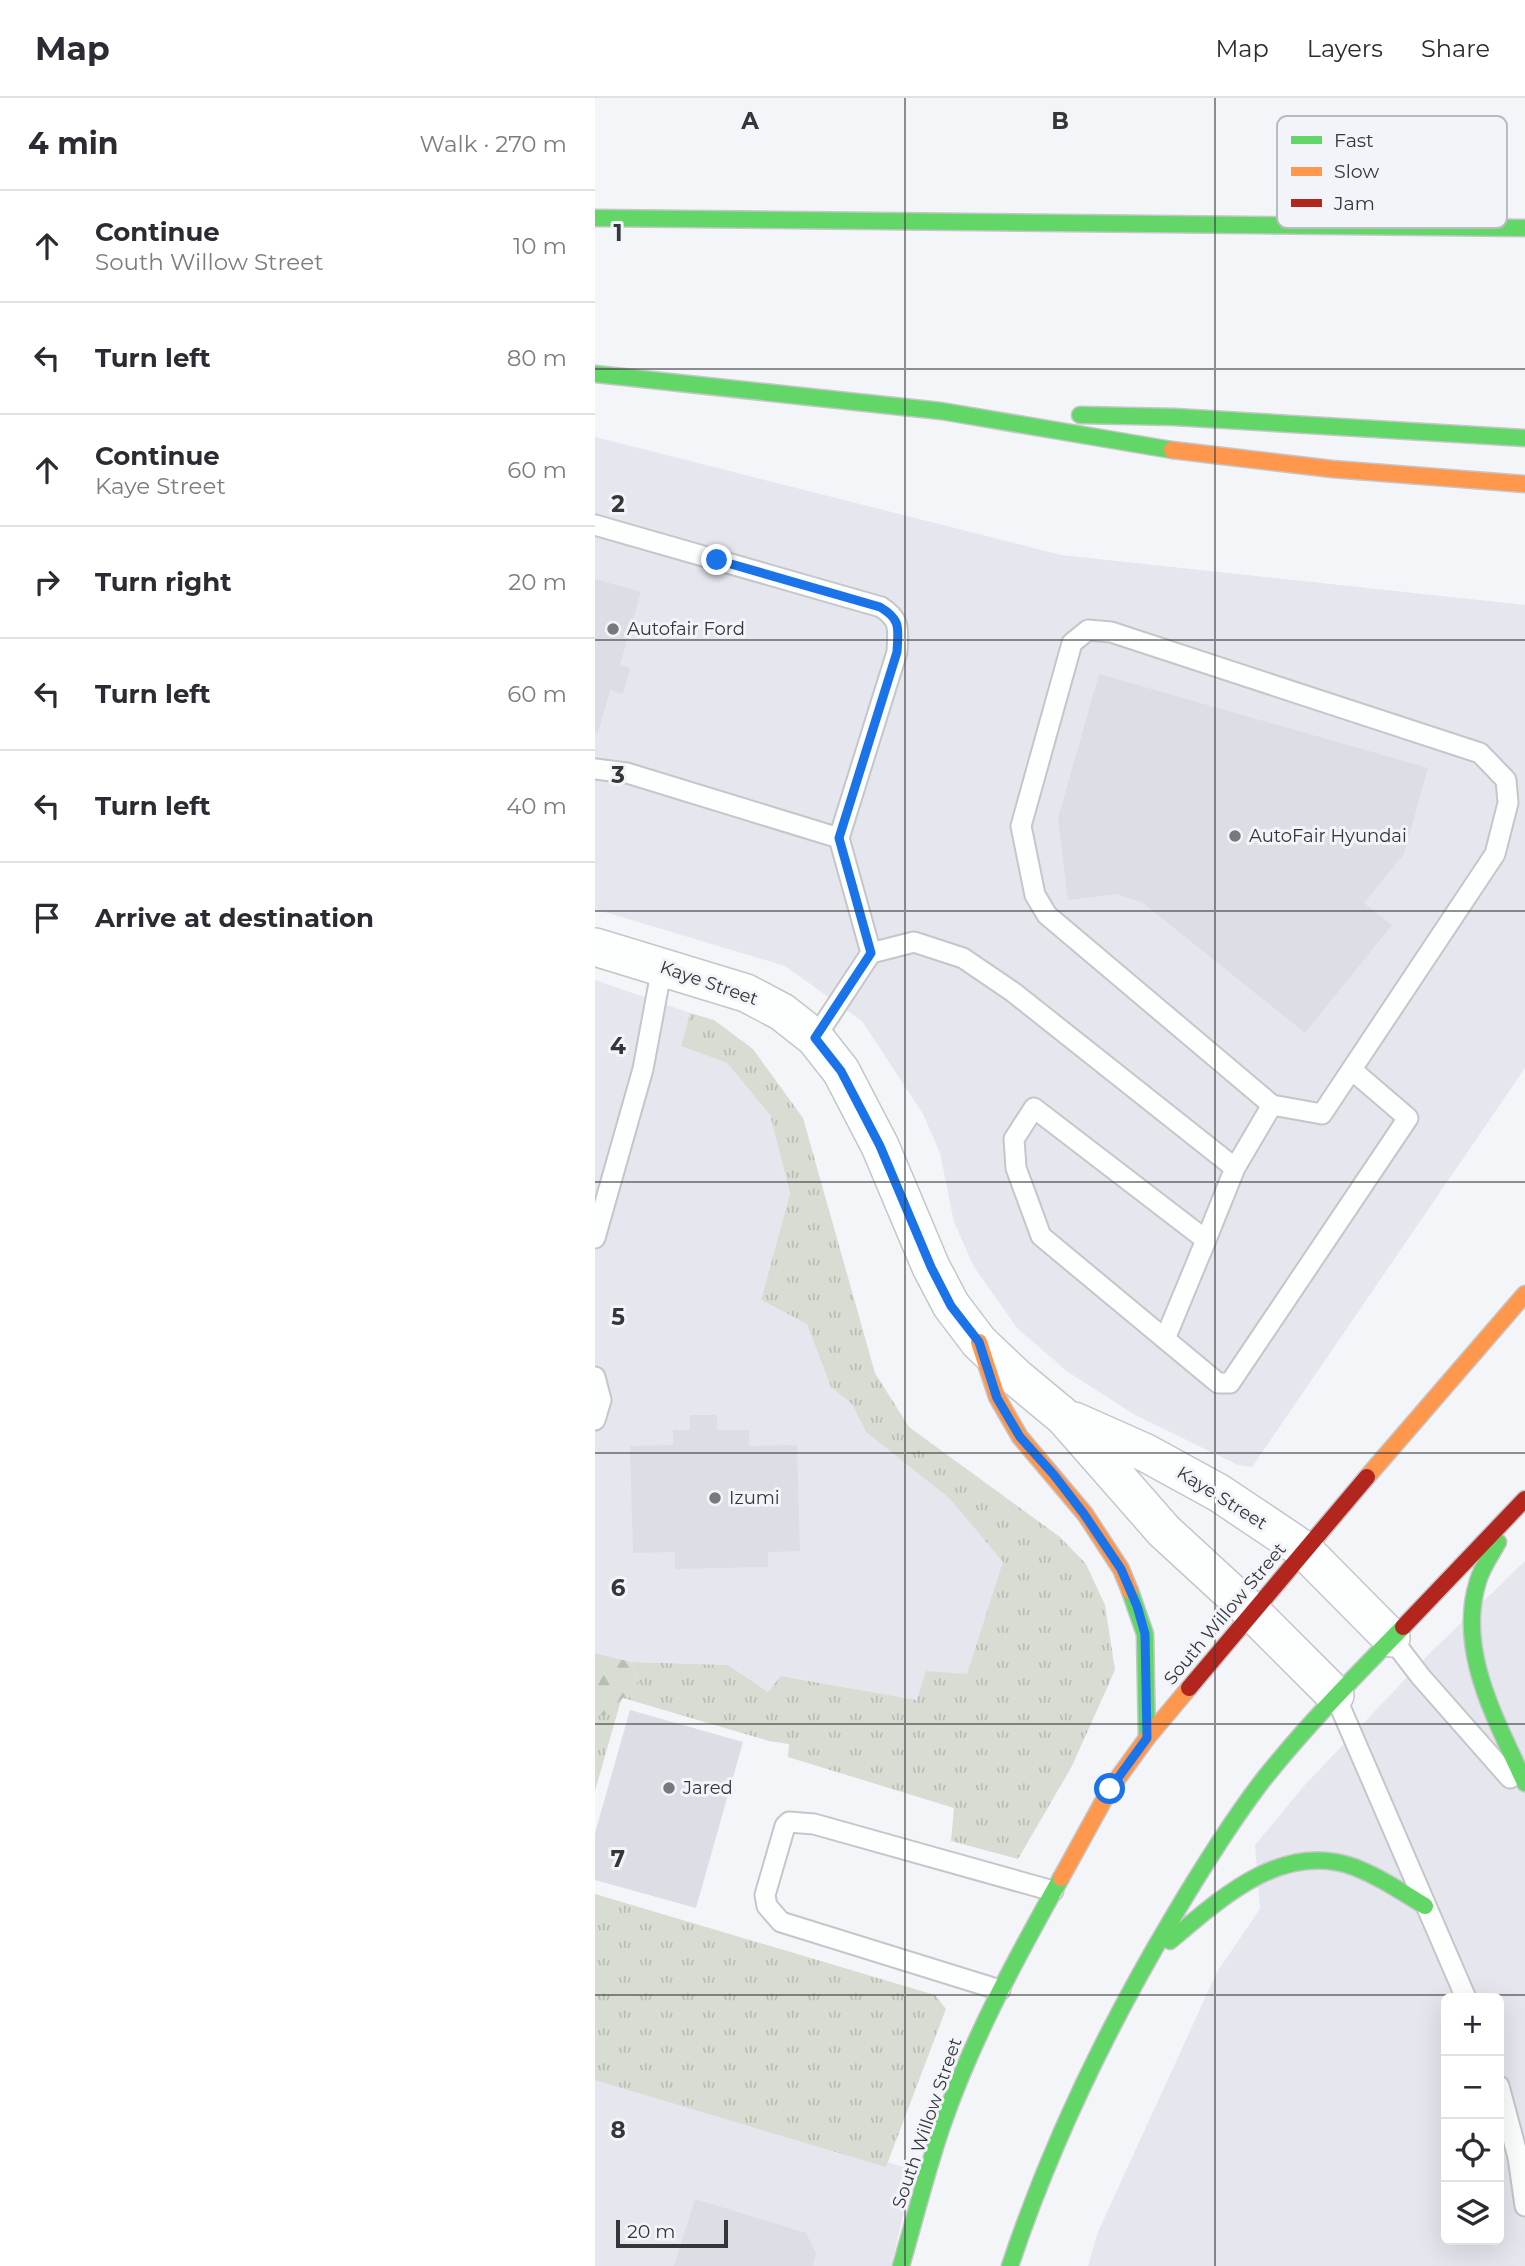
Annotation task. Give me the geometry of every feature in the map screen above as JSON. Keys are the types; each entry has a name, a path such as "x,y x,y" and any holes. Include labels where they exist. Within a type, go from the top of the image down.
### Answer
{"main road":[{"path":"595,218 1277,226"},
{"path":"1507,228 1525,228"},
{"path":"595,374 941,411 1171,450 1332,469 1525,484"},
{"path":"941,411 1175,417 1525,438"},
{"name":"South Willow Street","path":"901,2266 943,2123 979,2034 1000,1990 1110,1789 1147,1738 1304,1549 1525,1294"},
{"path":"979,1342 997,1398 1020,1437 1084,1514 1121,1569 1137,1606 1145,1634 1147,1738"},
{"path":"1010,2266 1049,2160 1094,2064 1145,1963 1219,1841 1276,1764 1335,1695 1520,1505"},
{"path":"1520,1505 1478,1581 1471,1622 1479,1678 1525,1783"},
{"path":"1145,1963 1236,1886 1263,1871 1290,1862 1317,1859 1345,1864 1376,1877 1425,1906"}],"street":[{"name":"Kaye Street","path":"595,947 746,993 782,1012 815,1038 841,1071 880,1146 931,1267 951,1306 979,1342 1064,1417 1164,1531 1252,1612 1335,1695"},
{"name":"Kaye Street","path":"1064,1417 1146,1452 1219,1493 1304,1549 1391,1638"}],"lane":[{"path":"595,525 880,607 893,615 898,625 897,652 839,838 871,953"},
{"path":"1088,630 1111,632 1480,753 1506,780 1508,803 1495,854 1322,1114 1272,1105 1047,915 1035,895 1021,826 1072,643 1088,630"},
{"path":"595,769 627,773 839,838"},
{"path":"815,1038 871,953 914,942 963,958 1013,992 1235,1168"},
{"path":"595,1238 643,1069 662,967"},
{"path":"1206,1240 1034,1108 1014,1139 1016,1168 1041,1236 1218,1383 1230,1383 1408,1118 1352,1070"},
{"path":"1165,1339 1235,1168 1272,1105"},
{"path":"595,1377 601,1400 595,1420"},
{"path":"1391,1638 1421,1677 1525,1794"},
{"path":"1335,1695 1464,1993"},
{"path":"1000,1990 781,1922 767,1906 765,1895 785,1826 789,1822 814,1824 1053,1891"},
{"path":"1504,2105 1518,2157 1525,2206"}],"shaded area":[{"path":"595,437 1061,555 1525,605 1525,1068 1252,1467 1238,1465 1135,1415 1068,1372 1018,1329 974,1267 954,1222 940,1153 923,1114 862,1021 785,966 595,909"},
{"path":"595,980 690,1013 681,1046 727,1063 770,1115 790,1195 761,1300 807,1324 831,1387 852,1404 866,1432 950,1499 1004,1562 967,1675 917,1700 782,1676 768,1692 728,1665 631,1662 595,1653"},
{"path":"1525,1561 1525,2266 1088,2266 1098,2232 1217,1972 1260,1909 1255,1845 1303,1787 1432,1651"},
{"path":"595,2077 914,2170 891,2266 595,2266"}],"green space":[{"path":"690,1013 714,1020 753,1049 803,1118 875,1373 909,1427 1060,1537 1086,1564 1105,1605 1115,1670 1072,1766 1018,1859 951,1841 954,1808 788,1757 789,1744 769,1741 623,1698 639,1683 631,1662 728,1665 768,1692 781,1676 917,1700 926,1671 967,1674 1003,1562 950,1499 866,1432 852,1404 831,1387 807,1324 761,1300 790,1194 770,1115 727,1063 681,1046"},
{"path":"595,1653 631,1662 639,1683 605,1715 595,1716"},
{"path":"621,1700 595,1791 595,1716 605,1714"},
{"path":"595,1894 935,1995 946,2009 886,2167 595,2080"}],"building":[{"name":"Autofair Ford","path":"595,579 641,592 620,665 630,668 623,694 610,690 598,733 595,732"},
{"name":"AutoFair Hyundai","path":"1099,674 1428,768 1404,854 1364,903 1392,925 1305,1033 1143,903 1117,894 1068,900 1058,818"},
{"name":"Izumi","path":"690,1415 717,1415 717,1430 749,1430 749,1446 797,1445 800,1551 768,1552 768,1567 675,1569 675,1552 633,1553 630,1446 673,1445 673,1430 690,1430"},
{"name":"Jared","path":"630,1710 743,1742 696,1908 595,1880 595,1833"},
{"path":"695,2199 806,2233 816,2253 813,2266 674,2266"}],"traffic: fast":[{"path":"595,218 1277,225"},
{"path":"1507,228 1525,228"},
{"path":"595,374 941,411 1172,450"},
{"path":"1080,415 1175,417 1525,438"},
{"path":"1498,1542 1478,1581 1472,1633 1483,1685 1525,1783"},
{"path":"1130,1591 1145,1634 1147,1738"},
{"path":"1010,2266 1043,2175 1082,2087 1125,2001 1194,1882 1239,1813 1279,1760 1403,1627"},
{"path":"1170,1941 1210,1908 1254,1878 1302,1862 1328,1861 1354,1867 1425,1906"},
{"path":"901,2266 932,2158 955,2091 997,1998 1061,1878"}],"traffic: slow":[{"path":"1172,450 1332,469 1525,484"},
{"path":"1367,1477 1525,1294"},
{"path":"979,1342 997,1397 1020,1437 1085,1514 1121,1569 1130,1591"},
{"path":"1061,1878 1110,1789 1147,1738 1189,1688"}],"traffic: jam":[{"path":"1189,1688 1367,1477"},
{"path":"1403,1627 1525,1499"}],"place":[{"name":"Autofair Ford","path":"613,629"},
{"name":"AutoFair Hyundai","path":"1235,836"},
{"name":"Izumi","path":"715,1498"},
{"name":"Jared","path":"669,1788"}],"route":[{"path":"717,560 880,607 893,615 898,625 897,652 839,838 871,953 815,1038 841,1071 880,1146 931,1267 951,1306 979,1342 997,1398 1020,1437 1084,1514 1121,1569 1137,1606 1145,1634 1147,1738 1110,1789"}]}
